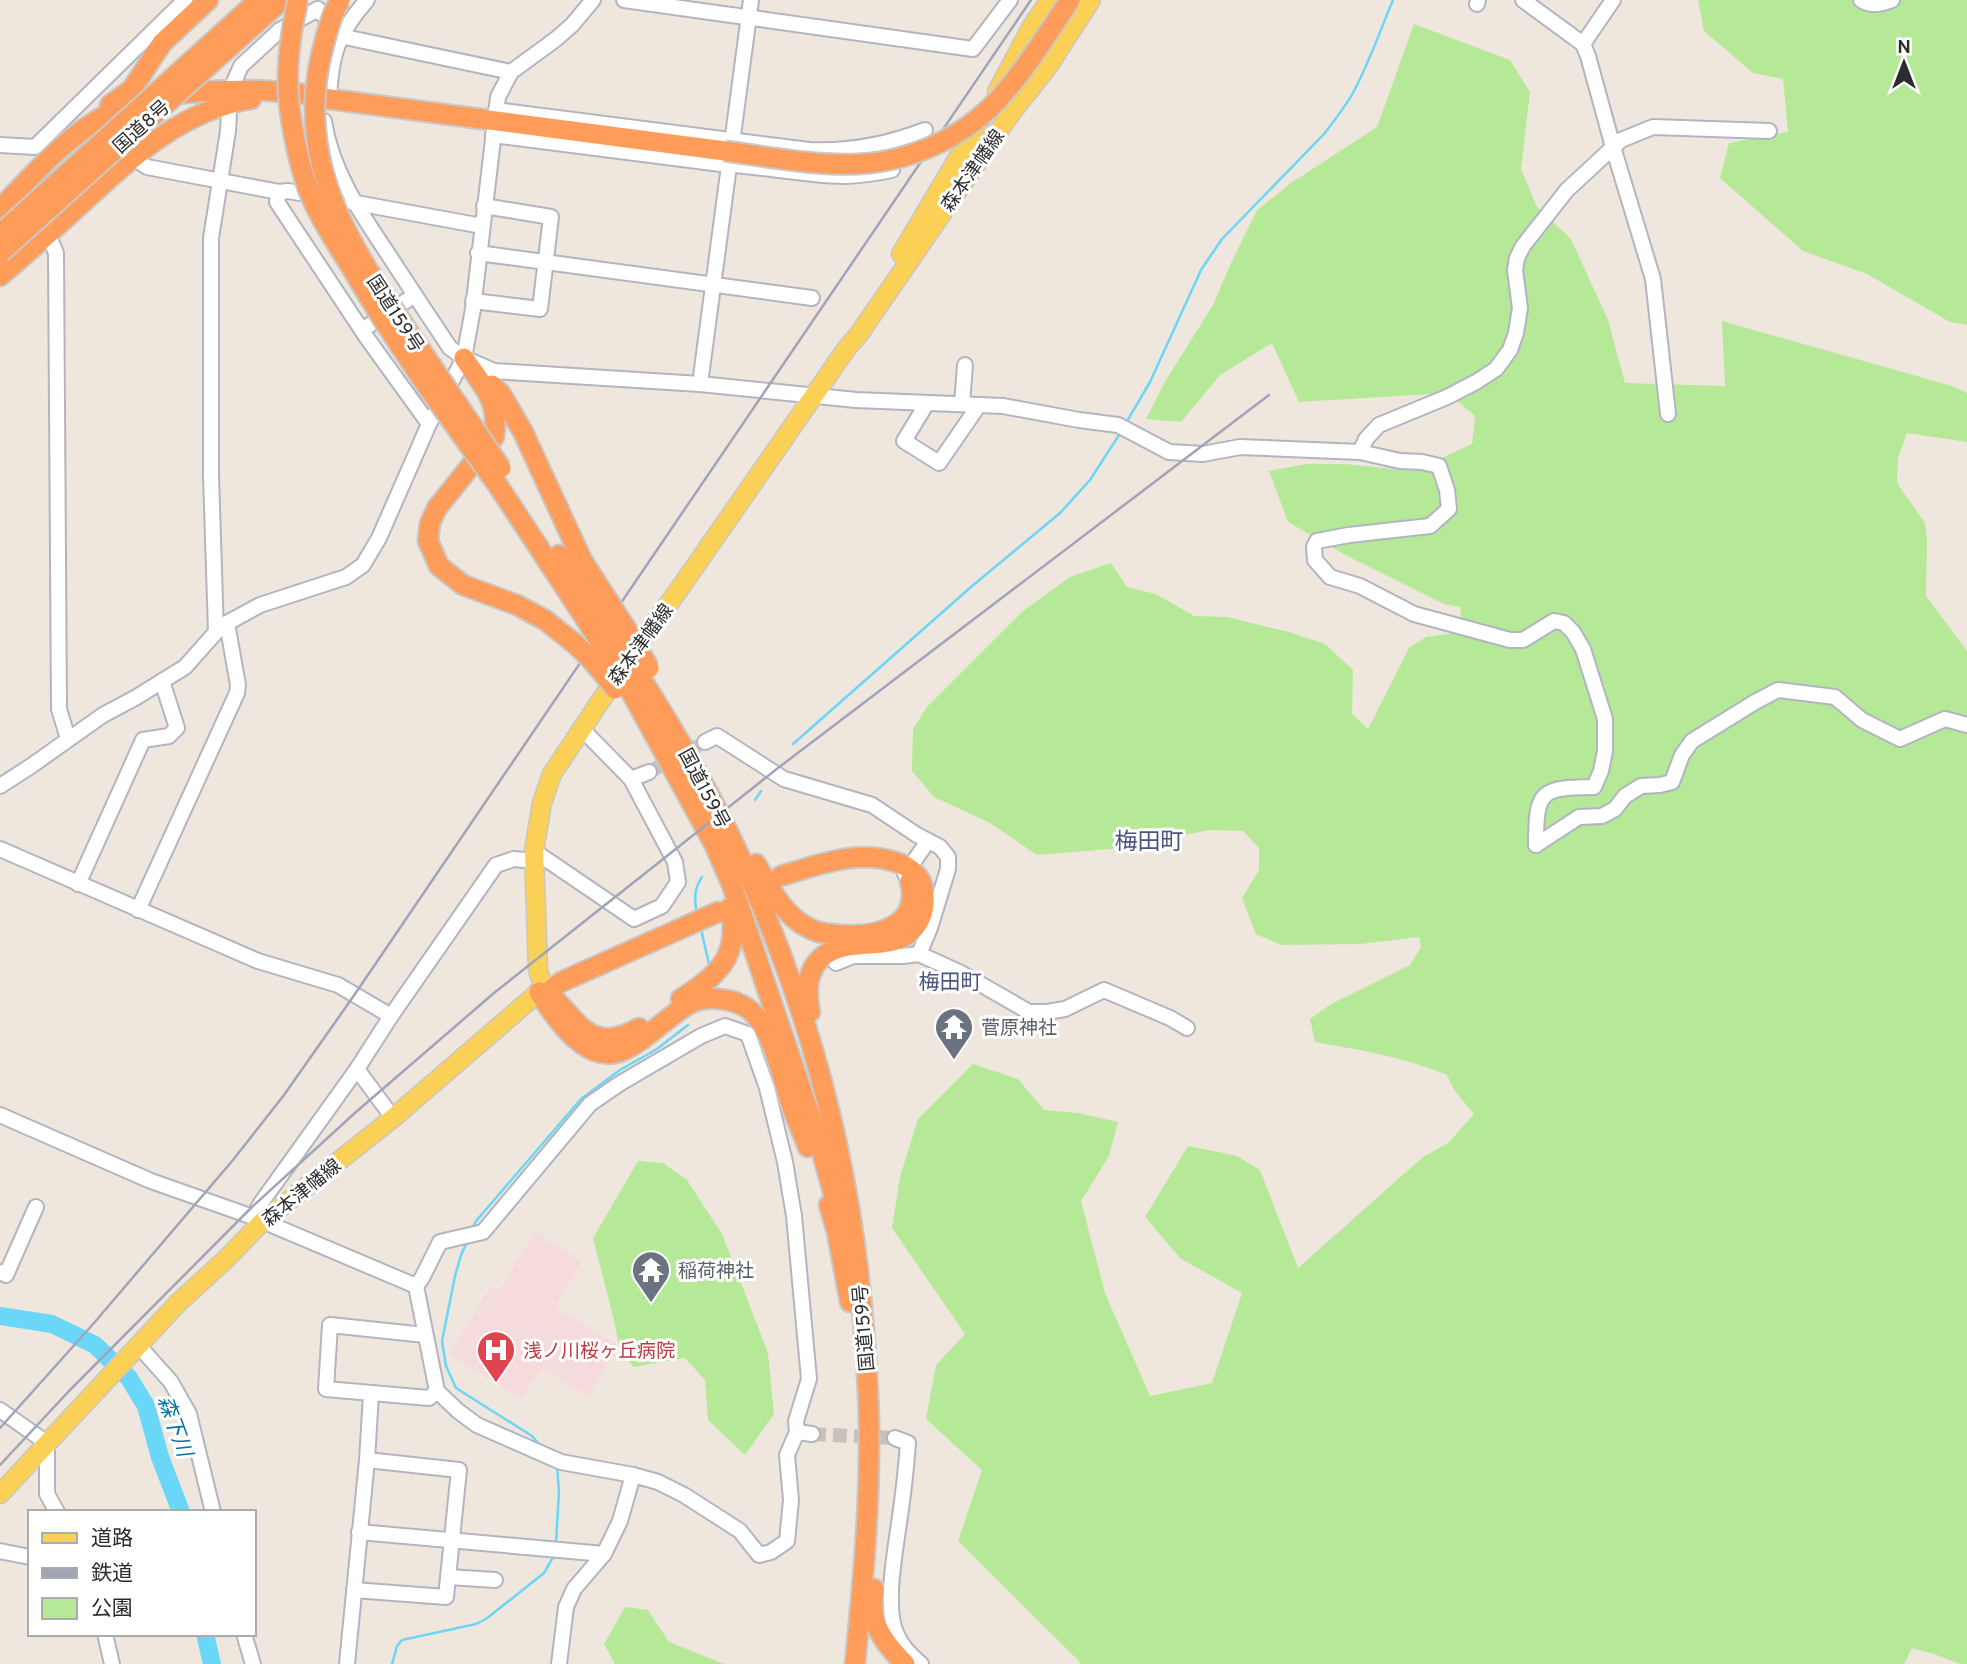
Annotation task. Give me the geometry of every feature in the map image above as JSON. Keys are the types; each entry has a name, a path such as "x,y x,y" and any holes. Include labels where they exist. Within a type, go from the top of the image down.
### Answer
{"highway":[{"path":"0,209 83,123 132,89 162,43 208,0"},
{"name":"国道8号","path":"0,253 213,52 259,0"},
{"name":"国道8号","path":"0,234 213,52 282,0"},
{"name":"国道159号","path":"298,0 291,38 288,85 295,143 308,189 324,222 377,312 434,398 502,481 594,607 635,683 714,844 732,885 790,1053 832,1186 848,1255 859,1330 863,1476 852,1664"},
{"name":"国道159号","path":"340,0 324,42 317,75 314,111 316,140 325,181 337,214 361,260 502,481"},
{"path":"0,276 132,157 184,122 218,106 273,98 495,122 815,162 859,164 899,157 936,145 967,127 1004,93 1070,0"},
{"path":"65,144 108,114 133,104 170,96 270,90 308,94 326,104"},
{"path":"464,358 501,394 523,432 582,561 594,607 632,638 635,683 599,667 584,651 545,620 517,605 463,585 439,566 428,541 430,523 437,508 494,437 496,423 494,404 464,358"},
{"name":"国道159号","path":"635,683 655,700 689,756 743,859 799,1001 834,1123 860,1283 870,1446 863,1578 852,1664"},
{"path":"689,756 709,779 777,899 786,911 805,927 817,932 854,936 889,929 906,916 912,903 907,871"},
{"path":"782,879 850,862 907,871 919,877 924,888 923,912 906,935 895,940 839,948 823,956 814,966 808,984 807,999 852,1190 864,1275 860,1283"},
{"path":"543,990 587,1032 601,1038 613,1039 626,1035 687,995 723,964 730,953 734,938 729,901 732,885"},
{"path":"543,990 717,909"},
{"path":"543,990 558,1021 573,1037 593,1049 611,1053 630,1047 689,1003 706,997 740,1004 753,1013 772,1045 831,1208 861,1371"},
{"path":"870,1446 874,1454 873,1613 879,1631 892,1651 905,1664"}],"main road":[{"name":"森本津幡線","path":"853,339 1005,79 1032,26 1050,0"},
{"name":"森本津幡線","path":"0,1494 178,1303 225,1261 258,1219 393,1118 543,990 538,970 534,856 542,803 552,774 637,646 859,334 1012,112 1047,68 1091,0"}],"street":[{"path":"0,145 35,147 185,0"},
{"path":"367,0 340,36 332,61 326,104 326,136 337,169 354,202 450,348 464,358 494,371 700,384 856,400 1003,406 1124,428 1169,452 1203,454 1240,447 1360,452 1439,467 1447,490 1449,509 1430,526 1349,534 1317,541 1314,547 1315,560 1330,577 1360,586 1414,614 1510,640 1524,640 1554,621 1564,622 1573,632 1583,649 1605,719 1605,751 1594,787 1558,788 1545,794 1538,806 1536,845 1579,817 1602,816 1615,809 1625,796 1641,786 1672,782 1682,755 1692,741 1778,690 1835,697 1863,720 1900,739 1945,719 1967,725"},
{"path":"0,786 103,715 185,667 221,627 260,605 346,577 363,565 379,538 429,424 464,358 474,301 498,97 511,72 555,40 593,0"},
{"path":"624,0 973,49 1010,0"},
{"path":"700,384 751,0"},
{"path":"1524,0 1583,44 1588,56 1653,279 1668,414"},
{"path":"1583,44 1613,0"},
{"path":"1861,0 1866,4 1882,4 1892,0"},
{"path":"234,82 241,66 280,30 318,9 340,36 511,72"},
{"path":"988,108 1012,112"},
{"path":"138,910 237,694 238,685 221,627 211,476 211,238 229,113"},
{"path":"495,122 729,152 832,175 860,175 885,171 876,146"},
{"path":"495,122 729,152 842,151 876,146 925,130"},
{"path":"1360,452 1366,439 1379,425 1447,397 1476,383 1496,369 1510,350 1516,333 1520,308 1515,270 1523,246 1567,190 1621,140 1653,127 1769,131"},
{"path":"132,157 147,167 482,226"},
{"path":"279,192 277,202 362,330 429,424"},
{"path":"474,301 540,310 551,217 484,206"},
{"path":"48,234 56,253 59,709 68,739"},
{"path":"478,253 812,298"},
{"path":"362,330 415,295"},
{"path":"962,404 965,365"},
{"path":"926,403 904,441 939,463 979,405"},
{"path":"78,884 143,740 169,736 177,728 162,681"},
{"path":"258,1219 261,1203 357,1069 496,865 534,856 634,919 662,906 678,882 675,862 631,779 582,729"},
{"path":"705,742 717,736 784,779 872,805 940,847 948,857 948,869 919,954"},
{"path":"631,779 649,772"},
{"path":"907,871 928,841"},
{"path":"0,849 258,961 338,985 391,1016"},
{"path":"836,963 853,956 919,954 961,973 1029,1012 1065,1009 1104,989 1187,1028"},
{"path":"724,1026 748,1034 766,1088 785,1162 794,1216 809,1379 796,1420 797,1432 787,1455 791,1500 786,1541 771,1552 759,1555 740,1531 684,1495 658,1482 556,1460 477,1426 437,1391 416,1286 440,1242 483,1232 590,1104 701,1036 724,1026"},
{"path":"357,1069 393,1118"},
{"path":"0,1115 151,1181 258,1219 416,1286"},
{"path":"0,1272 6,1275 36,1207"},
{"path":"425,1335 330,1325 326,1390 429,1398 437,1391"},
{"path":"138,1345 171,1382 189,1414 213,1510"},
{"path":"347,1664 371,1394"},
{"path":"0,1410 47,1443 47,1494 56,1510"},
{"path":"797,1432 812,1434"},
{"path":"895,1438 908,1443 894,1568 892,1619 896,1634 905,1650 921,1664"},
{"path":"354,1590 446,1597 459,1470 367,1460"},
{"path":"559,1664 566,1607 574,1589 604,1554 620,1521 633,1475"},
{"path":"359,1532 604,1554"},
{"path":"0,1551 28,1557"},
{"path":"448,1577 495,1580"},
{"path":"105,1636 112,1664"},
{"path":"245,1636 253,1664"}],"shaded area":[{"path":"535,1232 582,1262 555,1307 619,1346 588,1397 541,1368 522,1399 449,1354 490,1287 498,1292"}],"green space":[{"path":"1698,0 1967,0 1967,325 1950,322 1867,274 1803,251 1720,178 1729,143 1788,132 1783,79 1753,73 1704,31"},
{"path":"1414,24 1510,60 1530,92 1521,169 1537,207 1571,239 1608,320 1625,383 1725,386 1722,321 1952,386 1967,393 1967,442 1907,433 1898,458 1897,483 1925,523 1926,596 1967,651 1967,1664 1912,1648 1904,1664 1080,1664 958,1541 982,1470 926,1419 936,1365 965,1334 892,1228 900,1177 918,1119 973,1064 1018,1079 1044,1110 1078,1113 1118,1122 1109,1156 1081,1201 1105,1293 1150,1396 1212,1383 1242,1293 1181,1259 1145,1217 1188,1146 1237,1156 1260,1170 1298,1268 1423,1157 1448,1143 1474,1114 1454,1090 1447,1075 1399,1059 1315,1042 1310,1019 1331,1004 1410,965 1421,947 1419,937 1360,944 1281,945 1256,934 1242,898 1259,870 1259,848 1243,831 1209,830 1122,848 1037,855 990,823 934,797 912,771 913,729 927,707 1023,611 1070,577 1111,563 1127,587 1156,594 1194,616 1227,617 1325,644 1353,670 1352,714 1368,729 1409,648 1426,637 1463,632 1460,607 1444,604 1349,557 1288,522 1269,471 1306,464 1345,464 1413,471 1472,444 1475,416 1448,393 1299,402 1272,343 1220,375 1181,422 1146,419 1166,380 1213,305 1257,210 1291,183 1377,127"},
{"path":"638,1161 663,1163 687,1180 722,1234 768,1353 774,1414 745,1455 708,1420 705,1380 685,1358 633,1367 619,1346 593,1238"},
{"path":"625,1607 648,1610 669,1642 724,1664 615,1664 604,1644"}],"waterway":[{"path":"1126,423 1150,382 1201,270 1222,239 1324,134 1343,109 1364,70 1393,0"},
{"path":"793,744 971,587 1060,513 1090,480 1121,432"},
{"path":"755,800 761,791"},
{"path":"697,913 695,894 702,877"},
{"path":"701,929 709,964"},
{"path":"472,1229 581,1099 620,1070 657,1049 688,1025"},
{"path":"467,1242 455,1276 442,1341 446,1366 456,1388 551,1450"},
{"name":"森下川","path":"0,1316 52,1324 95,1345 129,1378 146,1406 160,1457 180,1510"},
{"path":"556,1543 559,1491 557,1466"},
{"path":"392,1664 397,1646 402,1640 476,1624 486,1619 544,1573 555,1554"},
{"name":"森下川","path":"205,1636 212,1664"}],"tunnel":[{"path":"649,772 705,742"},
{"path":"812,1434 895,1438"}],"railway":[{"path":"0,1428 94,1323 233,1160 284,1095 1031,0"},
{"path":"0,1465 69,1391 252,1207 356,1112 494,993 778,768 1269,395"}],"place":[{"name":"菅原神社","path":"954,1061"},
{"name":"稲荷神社","path":"651,1304"},
{"name":"浅ノ川桜ヶ丘病院","path":"496,1384"}],"district":[{"name":"梅田町","path":"1149,841"},
{"name":"梅田町","path":"950,982"}]}
